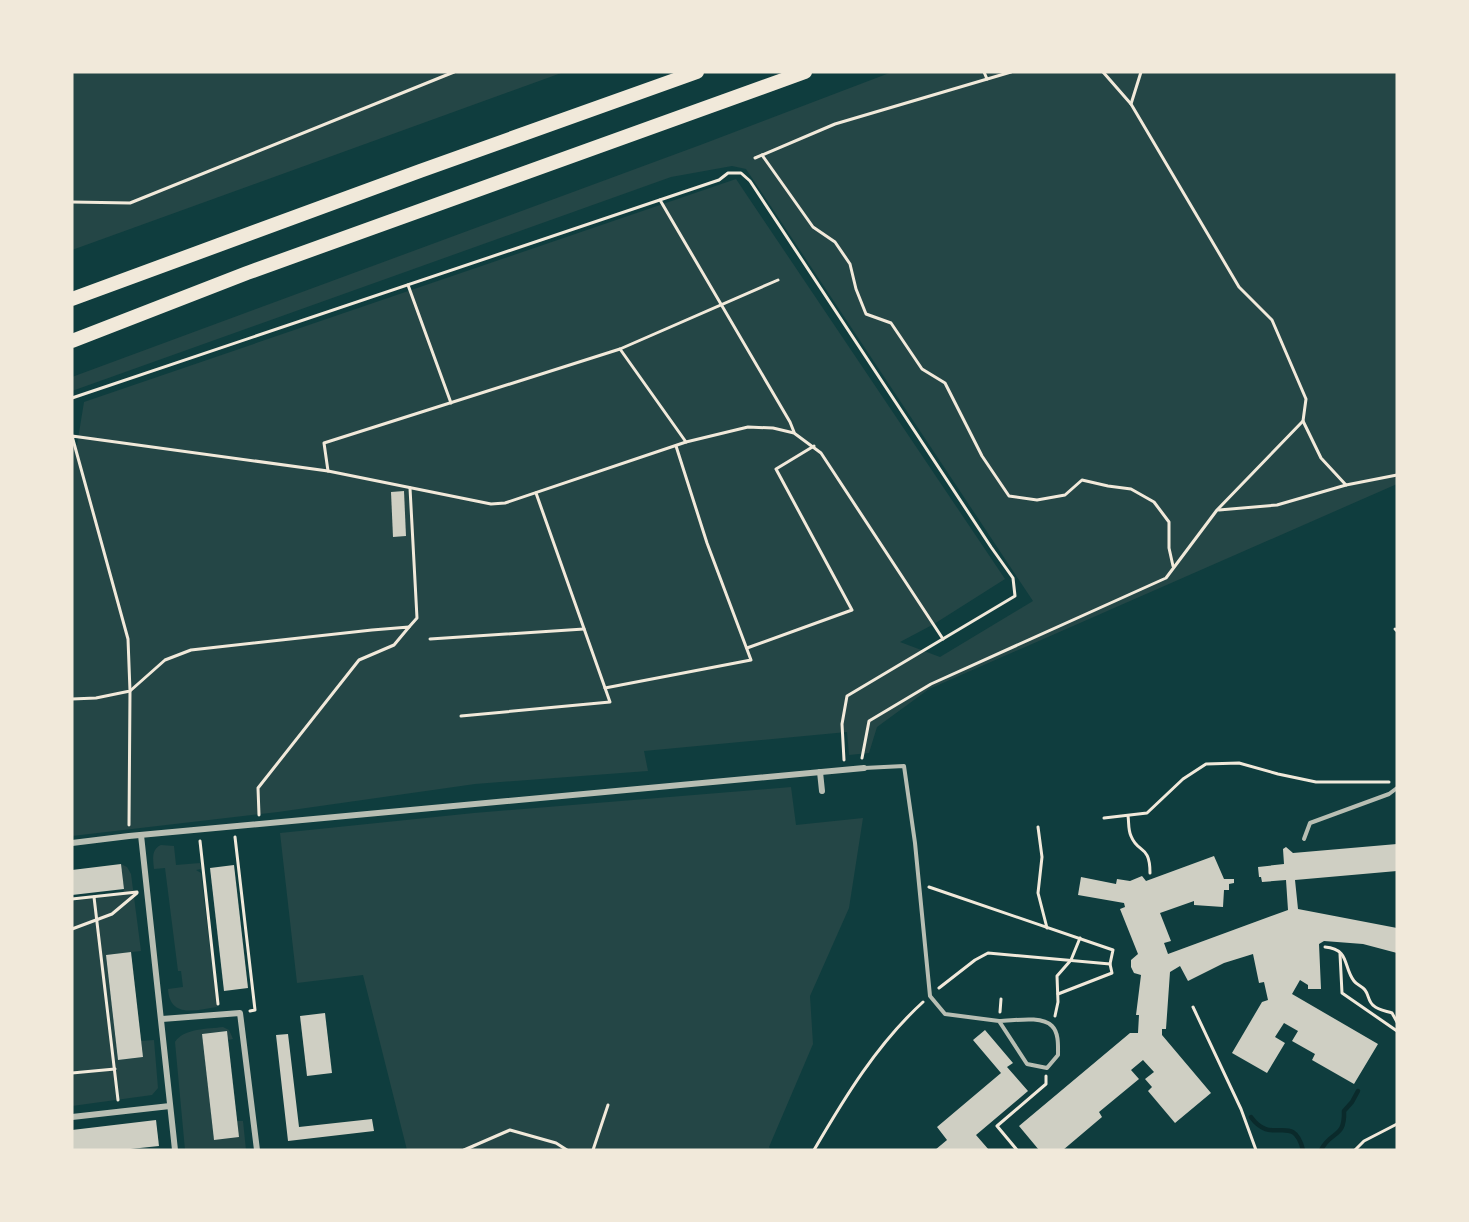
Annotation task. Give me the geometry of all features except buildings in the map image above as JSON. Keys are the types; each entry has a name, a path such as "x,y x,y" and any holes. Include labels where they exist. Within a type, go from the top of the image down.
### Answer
{"highway":[{"path":"72,299 697,72"},
{"path":"72,343 247,273 805,72"},
{"path":"72,292 102,288"}],"street":[{"path":"72,843 199,829 862,768"},
{"path":"820,772 822,791"},
{"path":"141,835 175,1150"},
{"path":"162,1019 240,1013 257,1150"},
{"path":"72,1117 170,1106"}],"lane":[{"path":"862,768 904,766 930,996 945,1014 999,1021 1041,1020 1053,1026 1058,1037 1058,1055 1047,1068 1027,1064 999,1021"},
{"path":"1304,839 1310,823 1389,794 1397,788"}],"path":[{"path":"72,202 130,203 454,72"},
{"path":"984,72 987,79"},
{"path":"755,158 835,124 1011,72"},
{"path":"1103,72 1131,104 1239,287 1272,320 1306,399 1304,421 1321,459 1346,485"},
{"path":"1131,104 1141,72"},
{"path":"762,156 813,227 835,242 850,264 855,289 866,314 891,323 922,369 945,383 982,456 1009,496 1037,500 1065,495 1082,480 1131,489 1154,502 1169,522 1169,548 1174,568"},
{"path":"72,398 660,200 718,180 728,173 741,173 750,181 1013,578 1015,596 847,696 842,724 845,770"},
{"path":"660,200 790,422 794,433"},
{"path":"328,471 324,443 620,349 778,280"},
{"path":"408,285 451,403"},
{"path":"620,349 686,442"},
{"path":"862,768 869,721 931,684 1166,578 1217,510 1304,421"},
{"path":"129,836 130,655 128,639 72,436 328,471 491,504 506,503 686,442 748,427 773,428 794,433 821,453 943,639"},
{"path":"605,688 751,660 707,543 676,446"},
{"path":"747,648 852,610 776,469 814,446"},
{"path":"1217,510 1277,505 1346,485 1397,475"},
{"path":"260,824 258,788 359,660 394,645 417,618 410,488"},
{"path":"461,716 610,702 536,493"},
{"path":"72,699 96,698 129,691 165,660 191,650 410,627"},
{"path":"430,639 584,629"},
{"path":"1104,818 1147,813 1183,779 1206,764 1239,763 1316,782 1397,782"},
{"path":"1128,816 1130,835 1146,851 1150,873"},
{"path":"234,826 255,1010 240,1013"},
{"path":"1038,827 1042,857 1038,893 1047,928"},
{"path":"199,829 220,1015"},
{"path":"919,883 1113,950 1110,964 1112,973 1058,994"},
{"path":"72,899 138,892 112,914 72,929"},
{"path":"94,897 119,1112"},
{"path":"1053,1026 1058,1002 1057,976 1071,960 1080,938"},
{"path":"1325,947 1340,953 1347,961 1354,982 1365,990 1369,1001 1375,1007 1392,1013 1397,1022"},
{"path":"814,1150 879,1048 906,1018 975,960 988,953 1110,964"},
{"path":"1340,953 1342,993 1397,1031"},
{"path":"1193,1007 1241,1108 1256,1150"},
{"path":"1371,1014 1375,1007"},
{"path":"1017,1150 997,1126 1046,1084 1047,1068"},
{"path":"72,1073 115,1069"},
{"path":"593,1150 608,1104"},
{"path":"1355,1150 1364,1141 1397,1124"},
{"path":"464,1150 510,1130 556,1143 567,1150"}],"shaded area":[{"path":"72,72 564,72 72,250"},
{"path":"892,72 1397,72 1397,484 929,689 877,727 869,753 849,755 847,732 644,751 648,771 475,784 278,812 72,836 72,445 77,445 84,402 736,179 1005,579 934,624 900,642 940,657 1033,601 746,169 732,166 671,177 72,391 72,377"},
{"path":"791,787 796,825 863,818 849,908 810,996 813,1044 769,1147 771,1150 407,1150 363,975 297,983 280,833 474,813"},
{"path":"161,845 174,846 176,865 200,863 201,869 196,870 201,873 217,1007 193,1011 179,1009 170,999 168,989 183,987 181,971 178,971 165,868 154,869 154,852"},
{"path":"121,864 127,867 131,874 141,951 106,955 118,1060 143,1057 141,1041 154,1040 158,1088 152,1095 72,1106 72,901 124,895"},
{"path":"223,1027 229,1030 233,1039 228,1040 226,1031 202,1034 214,1139 237,1121 243,1121 246,1150 185,1150 175,1042 179,1037 190,1032"}],"waterway":[{"path":"1321,1150 1340,1130 1344,1120 1344,1111 1358,1091"},
{"path":"1251,1117 1267,1129 1288,1130 1294,1133 1303,1150"}]}
